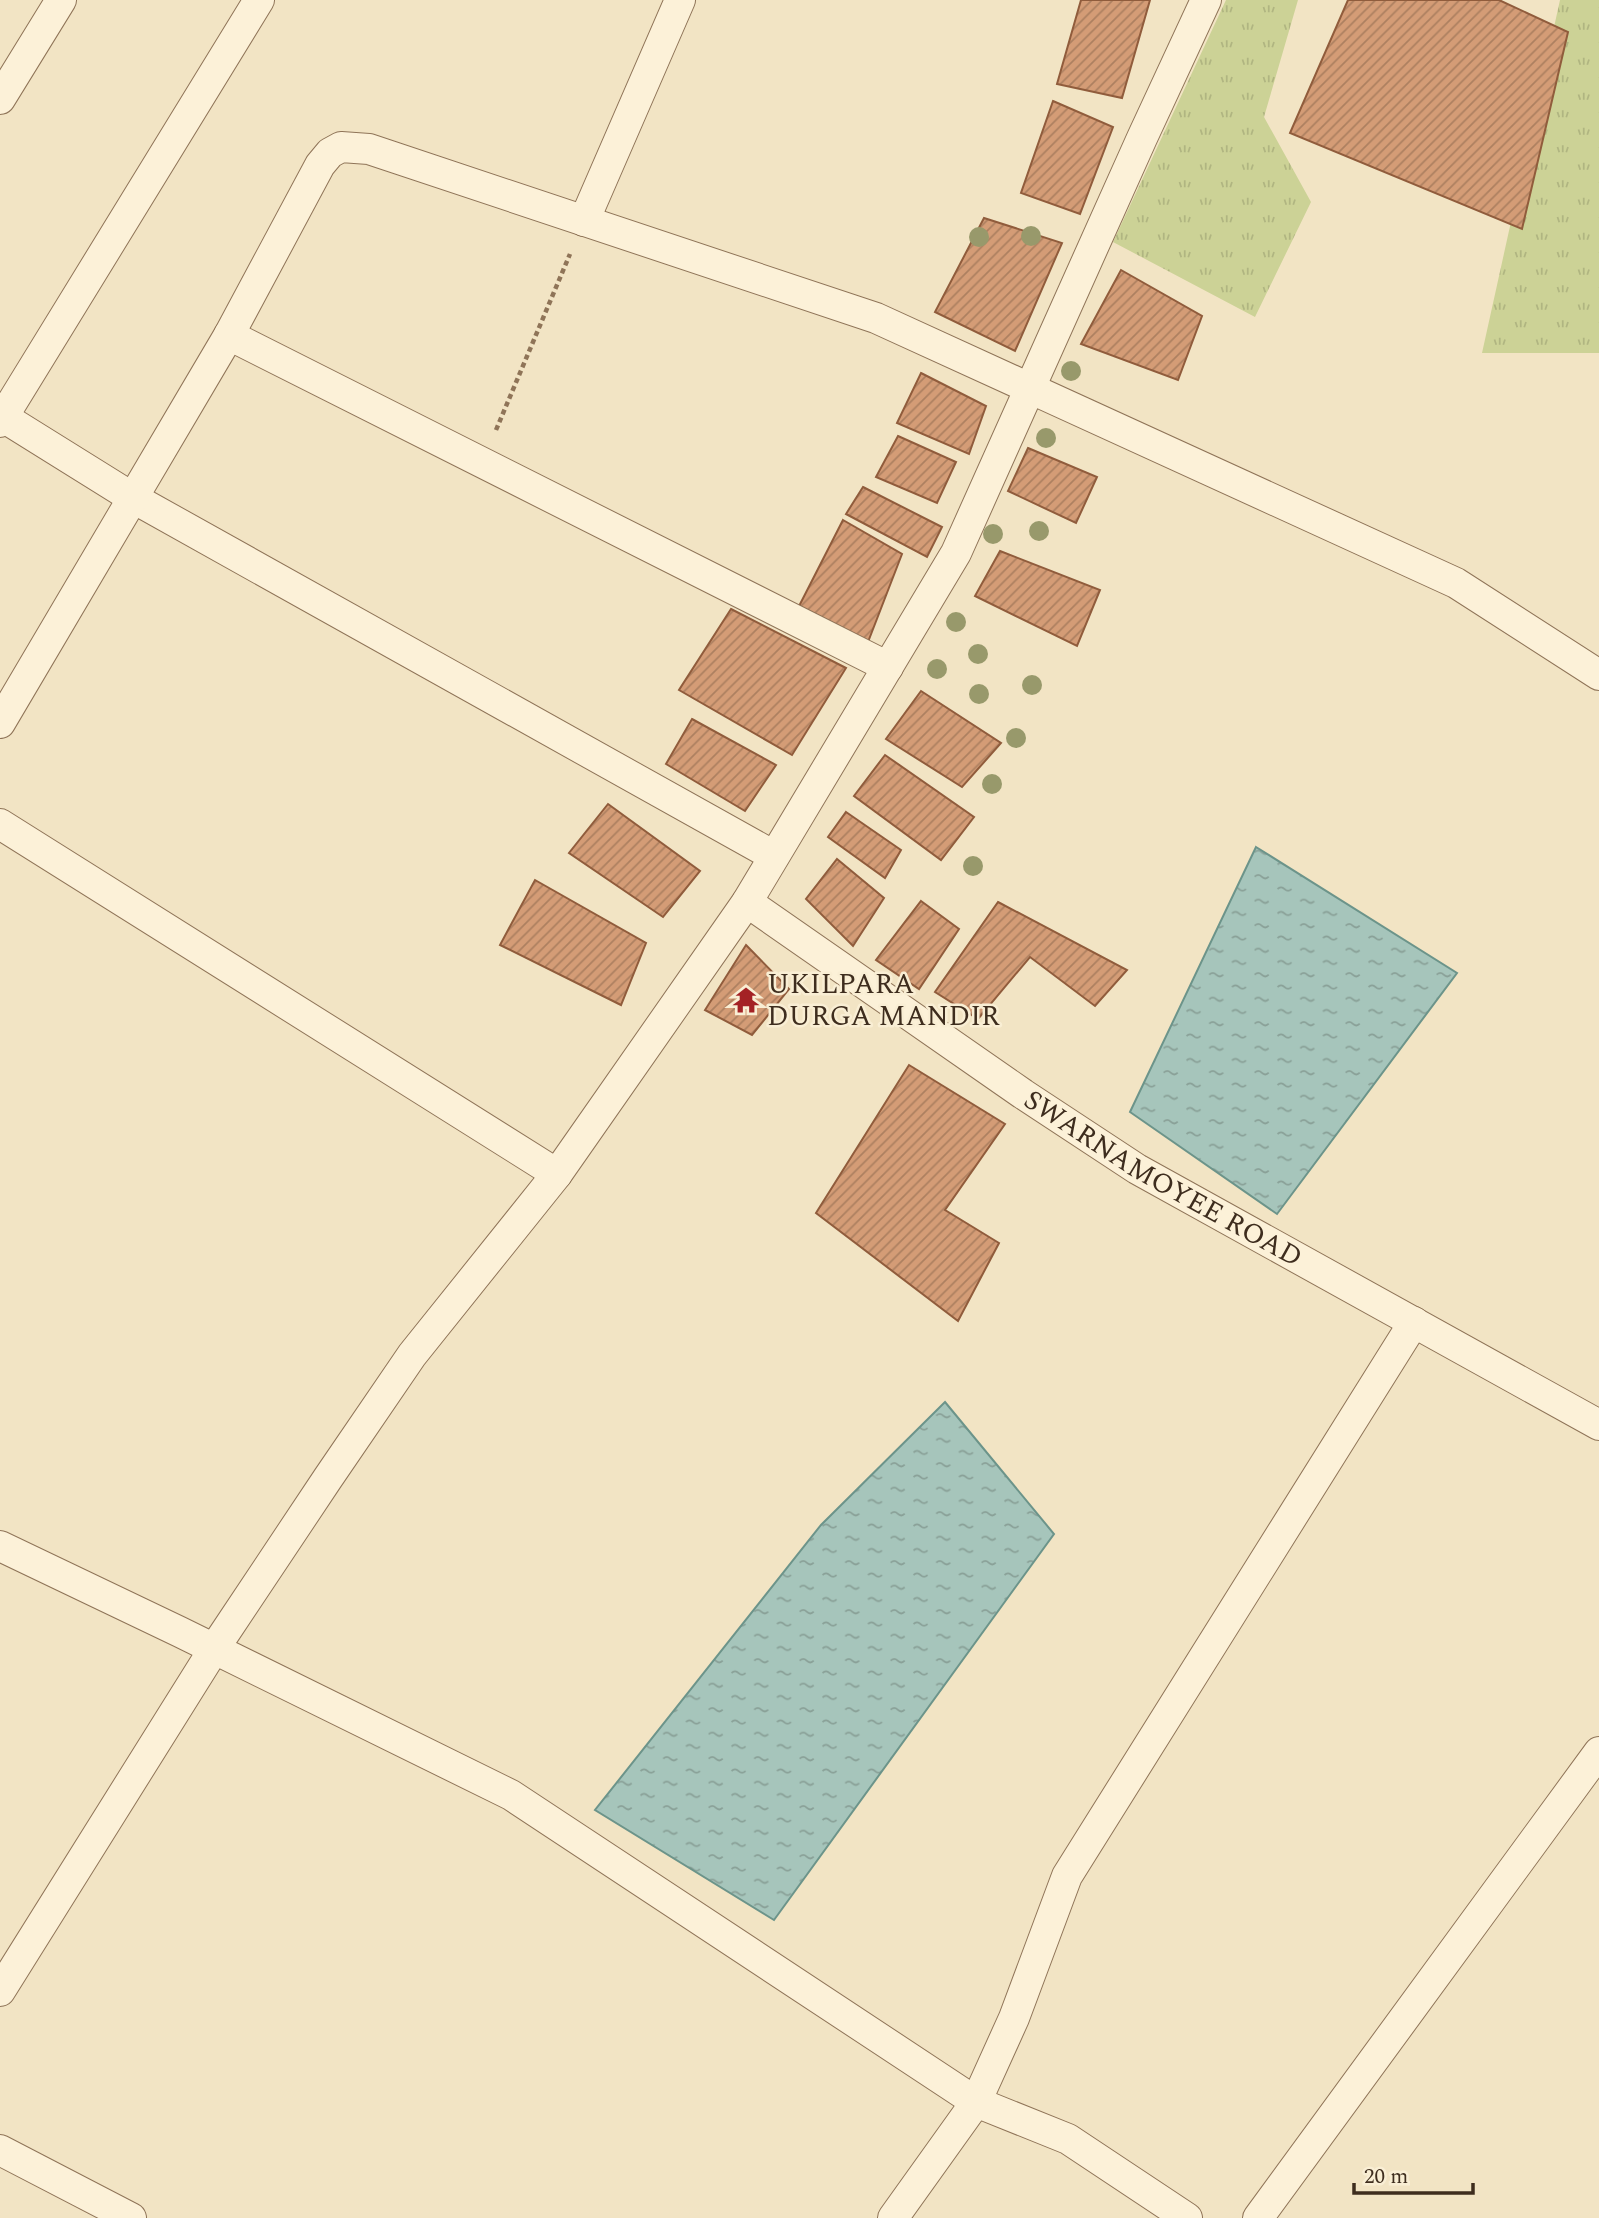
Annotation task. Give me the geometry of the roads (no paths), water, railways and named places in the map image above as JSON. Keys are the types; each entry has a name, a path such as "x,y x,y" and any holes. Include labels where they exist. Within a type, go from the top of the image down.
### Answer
{"street":[{"path":"0,99 61,0"},
{"path":"259,0 1,420 133,498 774,856"},
{"path":"584,221 680,0"},
{"path":"0,1991 214,1648 412,1355 556,1174 747,902 956,553 1206,0"},
{"path":"0,723 229,335 320,165 330,153 341,147 379,152 876,318 1455,583 1599,675"},
{"path":"229,335 888,667"},
{"path":"0,824 556,1174"},
{"name":"SWARNAMOYEE ROAD","path":"747,902 1012,1086 1137,1169 1599,1424"},
{"path":"893,2218 976,2102 1014,2018 1067,1876 1414,1322"},
{"path":"0,1546 511,1795 976,2102 1069,2139 1187,2218"},
{"path":"1258,2218 1599,1752"},
{"path":"0,2150 131,2218"}],"water":[{"path":"1256,847 1457,973 1277,1214 1130,1112"},
{"path":"945,1402 1054,1534 774,1920 595,1810 821,1525"}],"place":[{"name":"UKILPARA DURGA MANDIR","path":"746,1000"}]}
